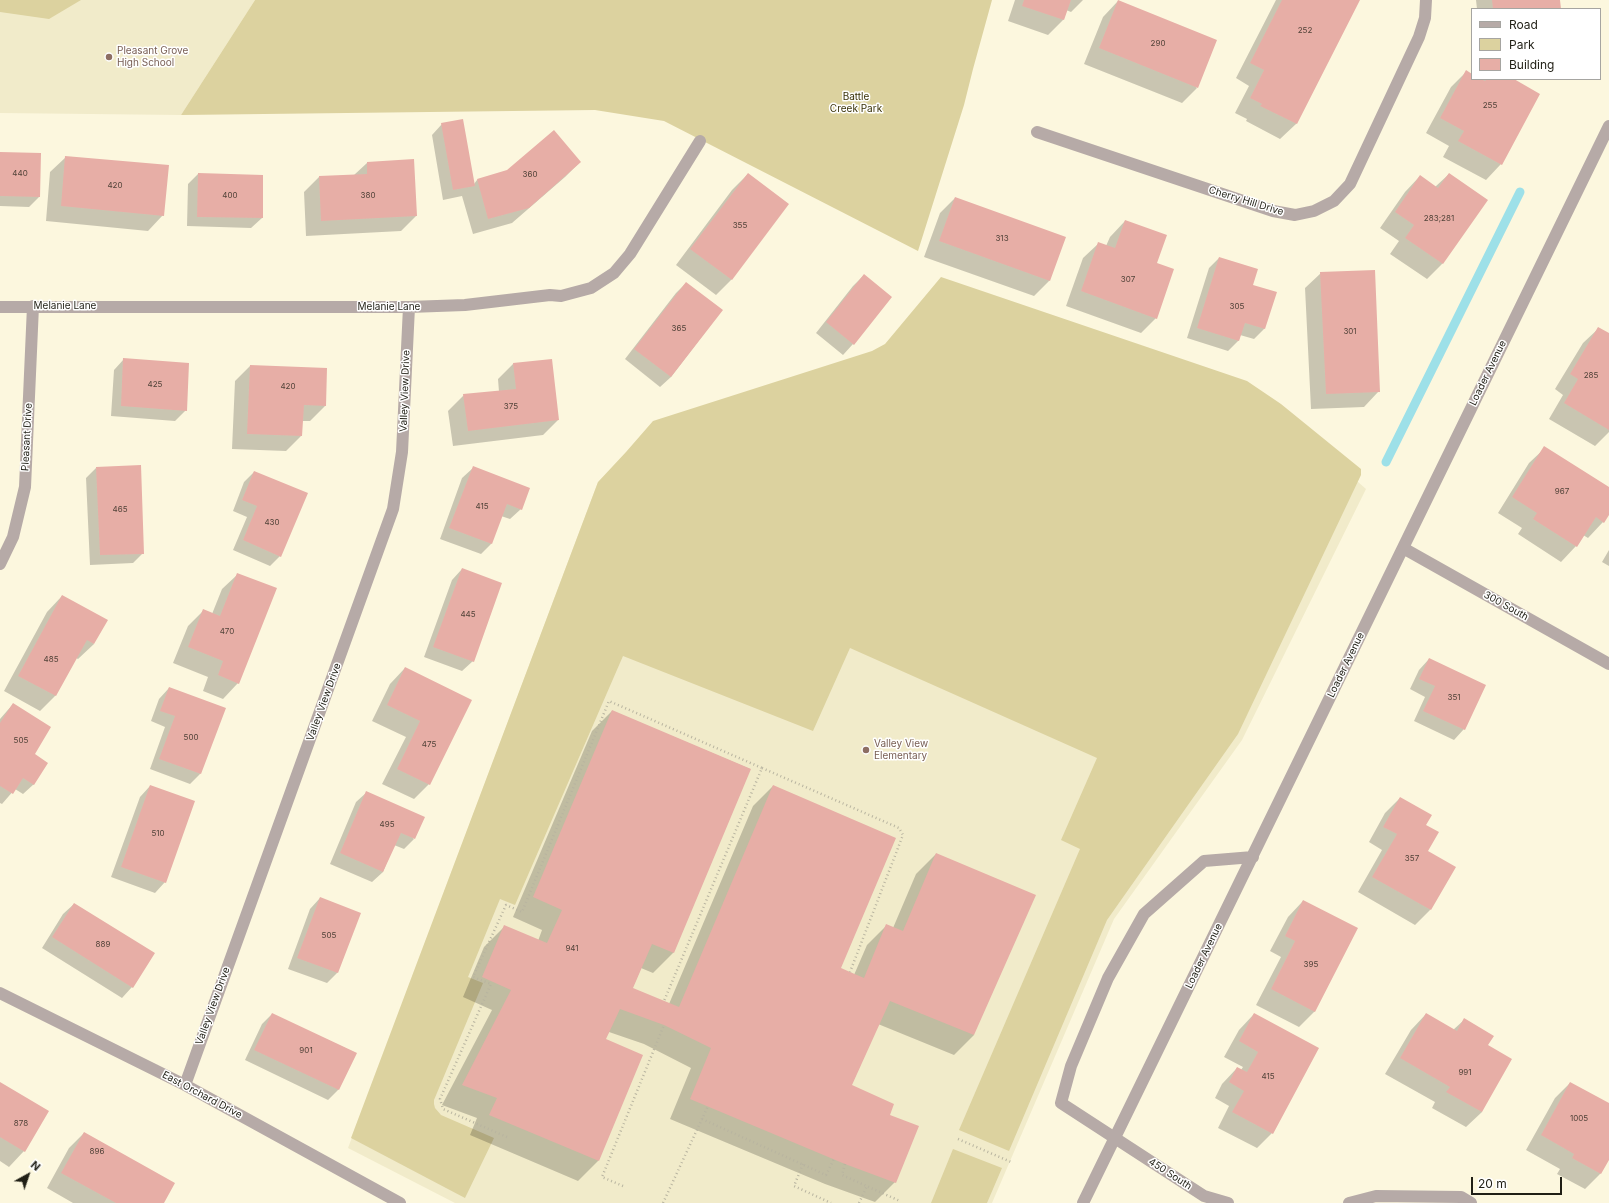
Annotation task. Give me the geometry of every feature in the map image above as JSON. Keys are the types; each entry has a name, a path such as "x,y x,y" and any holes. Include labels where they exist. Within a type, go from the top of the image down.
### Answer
{"street":[{"name":"Cherry Hill Drive","path":"1037,132 1273,212 1295,215 1314,212 1334,201 1350,184 1419,37 1425,18 1426,0"},
{"name":"Loader Avenue","path":"1083,1203 1609,126"},
{"name":"Melanie Lane","path":"0,307 409,307 465,305 550,295 560,296 591,288 614,273 630,254 700,141"},
{"name":"Pleasant Drive","path":"0,564 13,537 25,487 33,306"},
{"name":"Valley View Drive","path":"185,1085 393,509 402,452 409,307"},
{"name":"300 South","path":"1403,548 1609,664"},
{"name":"450 South","path":"1228,1203 1204,1196 1061,1103 1072,1066 1108,978 1144,914 1204,861 1253,856"},
{"name":"East Orchard Drive","path":"0,993 185,1085 400,1203"},
{"path":"1350,1203 1376,1196 1461,1197 1471,1203"}],"path":[{"path":"507,1137 442,1110 440,1099 490,984 473,977 506,905 522,912 609,702 899,828 903,835 850,972"},
{"path":"664,1001 762,768"},
{"path":"624,1186 602,1177 664,1025"},
{"path":"663,1203 708,1106"},
{"path":"702,1118 826,1175 834,1159"},
{"path":"958,1139 1011,1162"},
{"path":"803,1164 794,1186 831,1203"},
{"path":"845,1164 842,1175 900,1201"},
{"path":"859,1203 866,1186"}],"shaded area":[{"name":"Pleasant Grove High School","path":"0,0 255,0 181,115 0,113"},
{"name":"Valley View Elementary","path":"1266,401 1366,489 1242,740 1114,919 992,1203 455,1203 348,1148 598,482"}],"green space":[{"path":"0,0 81,0 49,19 0,12"},
{"name":"Battle Creek Park","path":"255,0 992,0 964,105 918,251 664,121 595,110 181,115"},
{"path":"941,277 1247,381 1281,404 1361,469 1361,475 1238,734 1107,920 1009,1151 959,1130 1080,849 1061,840 1097,758 850,648 813,731 623,656 515,905 500,899 468,977 483,983 434,1100 435,1108 441,1115 494,1138 465,1198 351,1138 598,482 653,421 872,351 885,344"},
{"path":"953,1149 1002,1168 987,1203 931,1203"}],"building":[{"path":"1024,0 1071,0 1064,20 1022,6"},
{"path":"1118,0 1217,40 1198,88 1099,48"},
{"path":"1282,0 1360,0 1297,124 1260,106 1262,104 1250,98 1264,70 1250,63"},
{"path":"1492,0 1560,0 1561,8 1493,8"},
{"path":"1466,70 1471,73 1471,80 1516,80 1540,94 1502,165 1458,141 1464,131 1440,118"},
{"path":"463,119 475,186 453,190 441,123"},
{"path":"554,130 581,162 529,208 488,219 477,179 507,170"},
{"path":"0,152 41,153 40,197 0,196"},
{"path":"65,156 169,165 164,216 61,206"},
{"path":"414,159 417,216 321,221 319,176 367,174 367,162"},
{"path":"198,173 263,175 263,218 197,217"},
{"path":"748,173 789,204 732,280 690,249"},
{"path":"1449,173 1488,200 1443,264 1405,238 1414,225 1395,212 1420,175 1438,188"},
{"path":"955,197 1066,237 1050,281 939,241"},
{"path":"1125,220 1167,235 1157,263 1174,269 1157,319 1081,291 1098,242 1115,248"},
{"path":"1219,257 1258,269 1253,285 1277,292 1265,329 1245,323 1239,341 1197,328"},
{"path":"1375,270 1380,392 1326,394 1320,272"},
{"path":"864,274 892,297 854,345 826,322"},
{"path":"686,282 723,310 671,377 634,349"},
{"path":"1598,327 1609,333 1609,430 1564,403 1578,379 1570,374"},
{"path":"123,358 189,363 187,411 121,406"},
{"path":"552,359 559,420 468,431 463,394 516,389 513,363"},
{"path":"250,365 327,368 326,406 304,405 302,436 247,434"},
{"path":"1544,446 1609,487 1609,515 1604,523 1596,517 1577,547 1533,519 1537,513 1512,497"},
{"path":"141,465 144,554 100,555 96,467"},
{"path":"473,466 530,488 522,510 507,504 492,544 449,528"},
{"path":"254,471 308,493 281,557 243,540 257,506 242,500"},
{"path":"462,568 502,583 474,662 433,647"},
{"path":"237,573 277,588 239,684 218,675 223,661 188,647 203,609 220,616"},
{"path":"62,595 108,620 94,644 87,640 56,696 18,676"},
{"path":"1429,658 1486,685 1465,730 1423,711 1435,686 1419,679"},
{"path":"405,667 472,700 430,785 397,769 420,721 387,705"},
{"path":"169,687 226,708 201,774 159,759 175,716 160,711"},
{"path":"13,703 51,727 35,754 48,763 34,785 23,778 13,794 0,786 0,723"},
{"path":"612,710 751,769 674,953 652,944 633,988 679,1007 773,785 896,838 841,968 864,978 886,924 903,931 936,853 1036,895 974,1035 890,1001 852,1085 894,1104 890,1115 919,1126 896,1183 845,1164 690,1099 711,1048 664,1025 620,1009 606,1039 643,1055 599,1161 489,1115 497,1098 462,1085 511,990 482,977 504,925 547,943 562,910 533,897"},
{"path":"150,785 195,801 166,883 121,867"},
{"path":"366,791 425,817 415,839 401,833 383,872 340,853"},
{"path":"1400,797 1432,815 1426,825 1439,832 1428,851 1456,867 1431,910 1372,877 1397,834 1383,827"},
{"path":"320,897 361,913 338,973 297,958"},
{"path":"1303,900 1358,928 1315,1012 1271,989 1295,941 1285,936"},
{"path":"74,903 155,953 133,988 52,937"},
{"path":"272,1013 357,1053 339,1090 254,1050"},
{"path":"1254,1013 1319,1048 1273,1134 1232,1112 1244,1091 1229,1082 1237,1067 1247,1072 1258,1052 1239,1041"},
{"path":"1426,1013 1457,1031 1464,1018 1494,1036 1488,1045 1512,1059 1482,1112 1446,1092 1450,1087 1400,1058"},
{"path":"0,1082 49,1111 25,1152 0,1137"},
{"path":"1570,1082 1609,1103 1609,1160 1601,1174 1572,1158 1574,1154 1541,1135"},
{"path":"84,1132 175,1183 164,1203 116,1203 61,1173"}],"waterway":[{"path":"1386,462 1520,192"}],"place":[{"name":"Pleasant Grove High School","path":"109,57"},
{"name":"Valley View Elementary","path":"866,750"}]}
